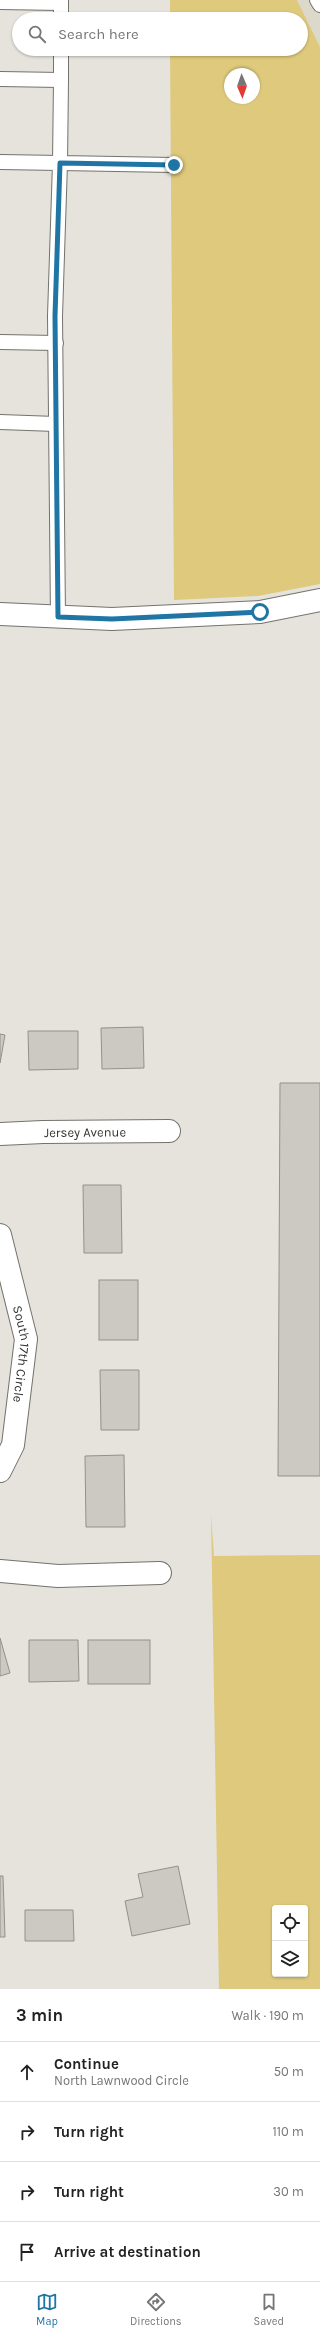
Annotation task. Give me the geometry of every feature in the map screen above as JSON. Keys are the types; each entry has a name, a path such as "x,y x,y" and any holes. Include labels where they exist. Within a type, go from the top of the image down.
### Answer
{"street":[{"path":"0,614 112,619 260,612 320,600"},
{"name":"Jersey Avenue","path":"0,1134 169,1131"},
{"name":"South 17th Circle","path":"0,1235 26,1339 13,1445 0,1471"},
{"path":"0,1571 58,1576 160,1572"}],"lane":[{"path":"317,0 320,5"},
{"path":"0,2 61,1 61,12"},
{"path":"58,617 56,343 61,56"},
{"path":"0,79 61,80"},
{"path":"0,162 174,165"},
{"path":"0,342 56,343"},
{"path":"0,422 56,424"}],"shaded area":[{"path":"170,0 297,0 303,12 170,12"},
{"path":"297,0 320,0 320,47 308,22 308,12 303,12"},
{"path":"308,22 320,47 320,584 258,596 174,600 170,56 308,56"},
{"path":"211,1514 214,1556 320,1555 320,1989 219,1989"}],"building":[{"path":"143,1027 144,1068 102,1069 101,1028"},
{"path":"28,1031 78,1031 78,1069 29,1070"},
{"path":"0,1034 5,1035 0,1063"},
{"path":"280,1083 320,1083 320,1476 278,1476"},
{"path":"83,1185 121,1185 122,1253 84,1253"},
{"path":"99,1280 138,1280 138,1340 99,1340"},
{"path":"100,1370 139,1370 139,1430 101,1430"},
{"path":"124,1455 125,1527 86,1527 85,1456"},
{"path":"0,1638 10,1673 0,1676"},
{"path":"29,1640 78,1640 79,1681 29,1682"},
{"path":"88,1640 150,1640 150,1684 88,1684"},
{"path":"178,1866 190,1924 132,1936 125,1901 143,1897 138,1874"},
{"path":"0,1876 3,1876 5,1937 0,1937"},
{"path":"25,1910 73,1910 74,1941 25,1941"}],"route":[{"path":"174,165 60,163 55,316 58,617 112,619 260,612"}]}
